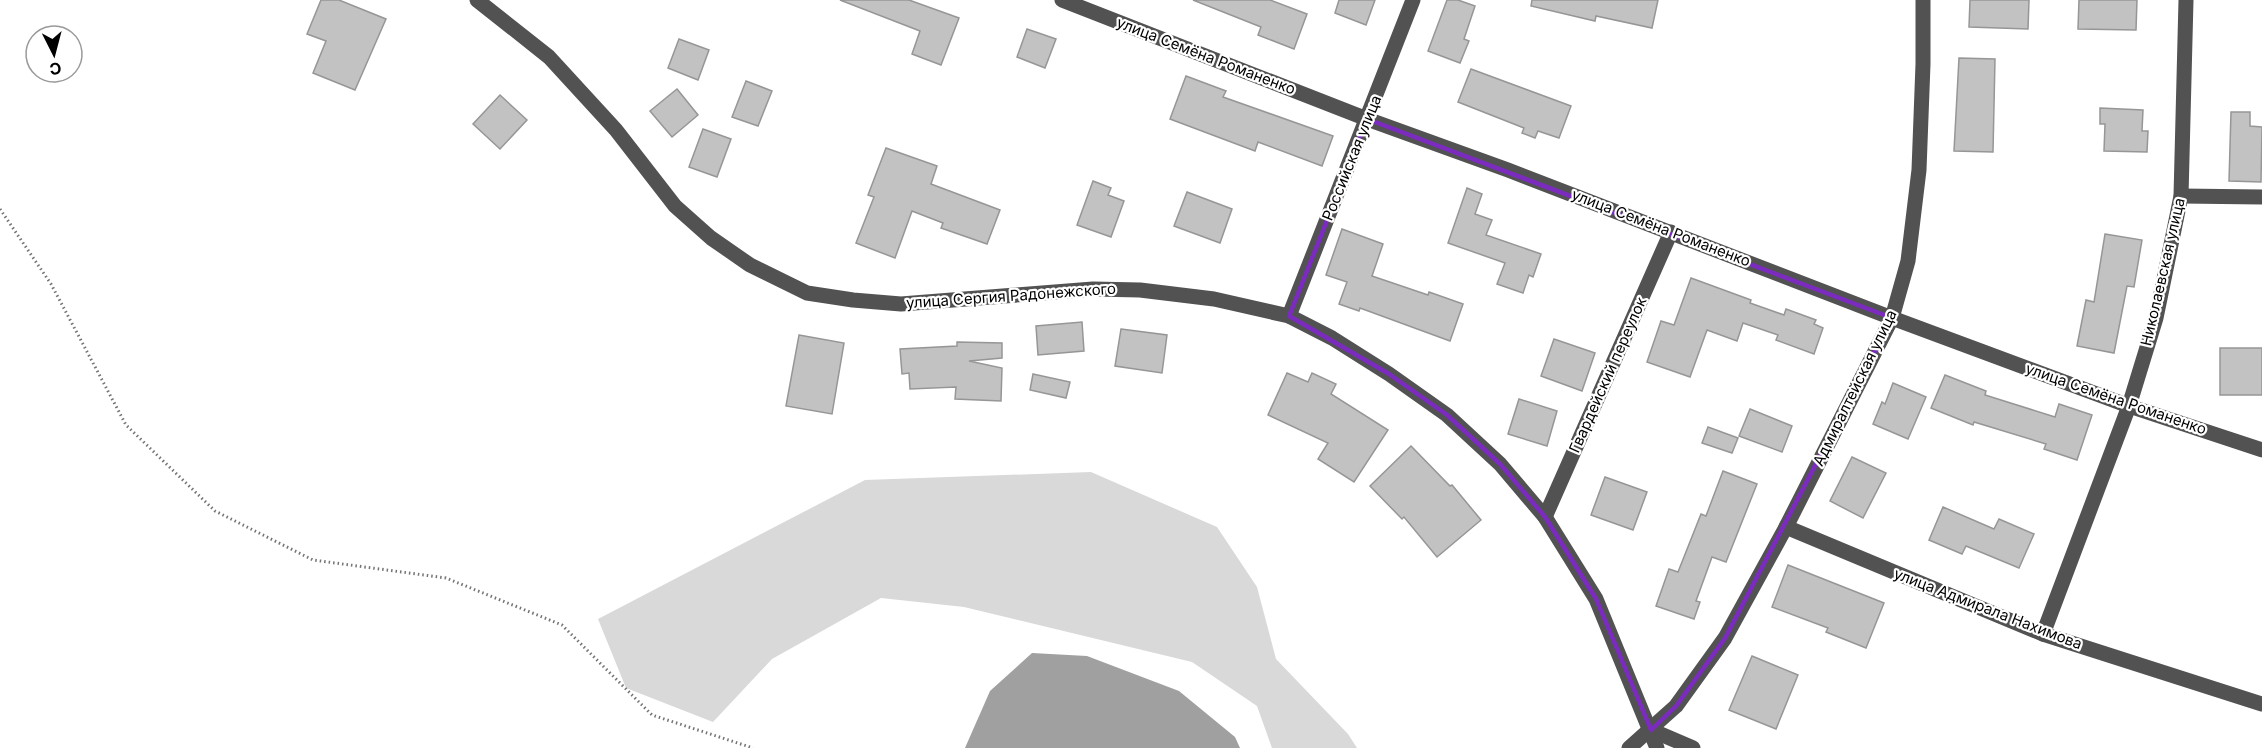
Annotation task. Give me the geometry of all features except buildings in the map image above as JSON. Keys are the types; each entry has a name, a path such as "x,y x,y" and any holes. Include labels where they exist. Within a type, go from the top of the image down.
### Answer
{"street":[{"name":"улица Сергия Радонежского","path":"477,0 549,57 616,130 675,206 711,238 750,266 807,293 901,304 1092,289 1140,290 1214,299 1288,316 1332,338 1389,374 1447,415 1500,464 1545,517 1596,599 1657,748"},
{"name":"улица Семёна Романенко","path":"1062,0 1367,120 1508,170 1892,318 2129,406 2262,450"},
{"name":"Российская улица","path":"1288,316 1413,0"},
{"name":"Адмиралтейская улица","path":"1629,748 1676,706 1725,638 1786,527 1892,318 1908,261 1919,170 1923,0"},
{"name":"Николаевская улица","path":"2043,634 2129,406 2156,318 2181,196 2186,0"},
{"path":"2181,196 2262,197"},
{"name":"Гвардейский переулок","path":"1545,517 1671,232"},
{"name":"улица Адмирала Нахимова","path":"1786,527 2043,634 2262,704"},
{"path":"1651,730 1693,748"}],"path":[{"path":"0,209 51,284 126,425 215,512 314,560 446,578 562,626 652,715 753,748"}],"highlighted area":[{"path":"1367,119 1892,318 1725,638 1676,706 1651,730 1596,599 1545,517 1500,464 1447,415 1389,374 1289,316"}],"shaded area":[{"path":"1091,472 1217,527 1257,587 1276,659 1348,734 1357,748 1272,748 1257,706 1192,662 964,607 881,598 772,659 713,722 626,688 598,619 865,480"},
{"path":"1032,653 1087,656 1179,691 1235,737 1240,748 965,748 990,691"}]}
